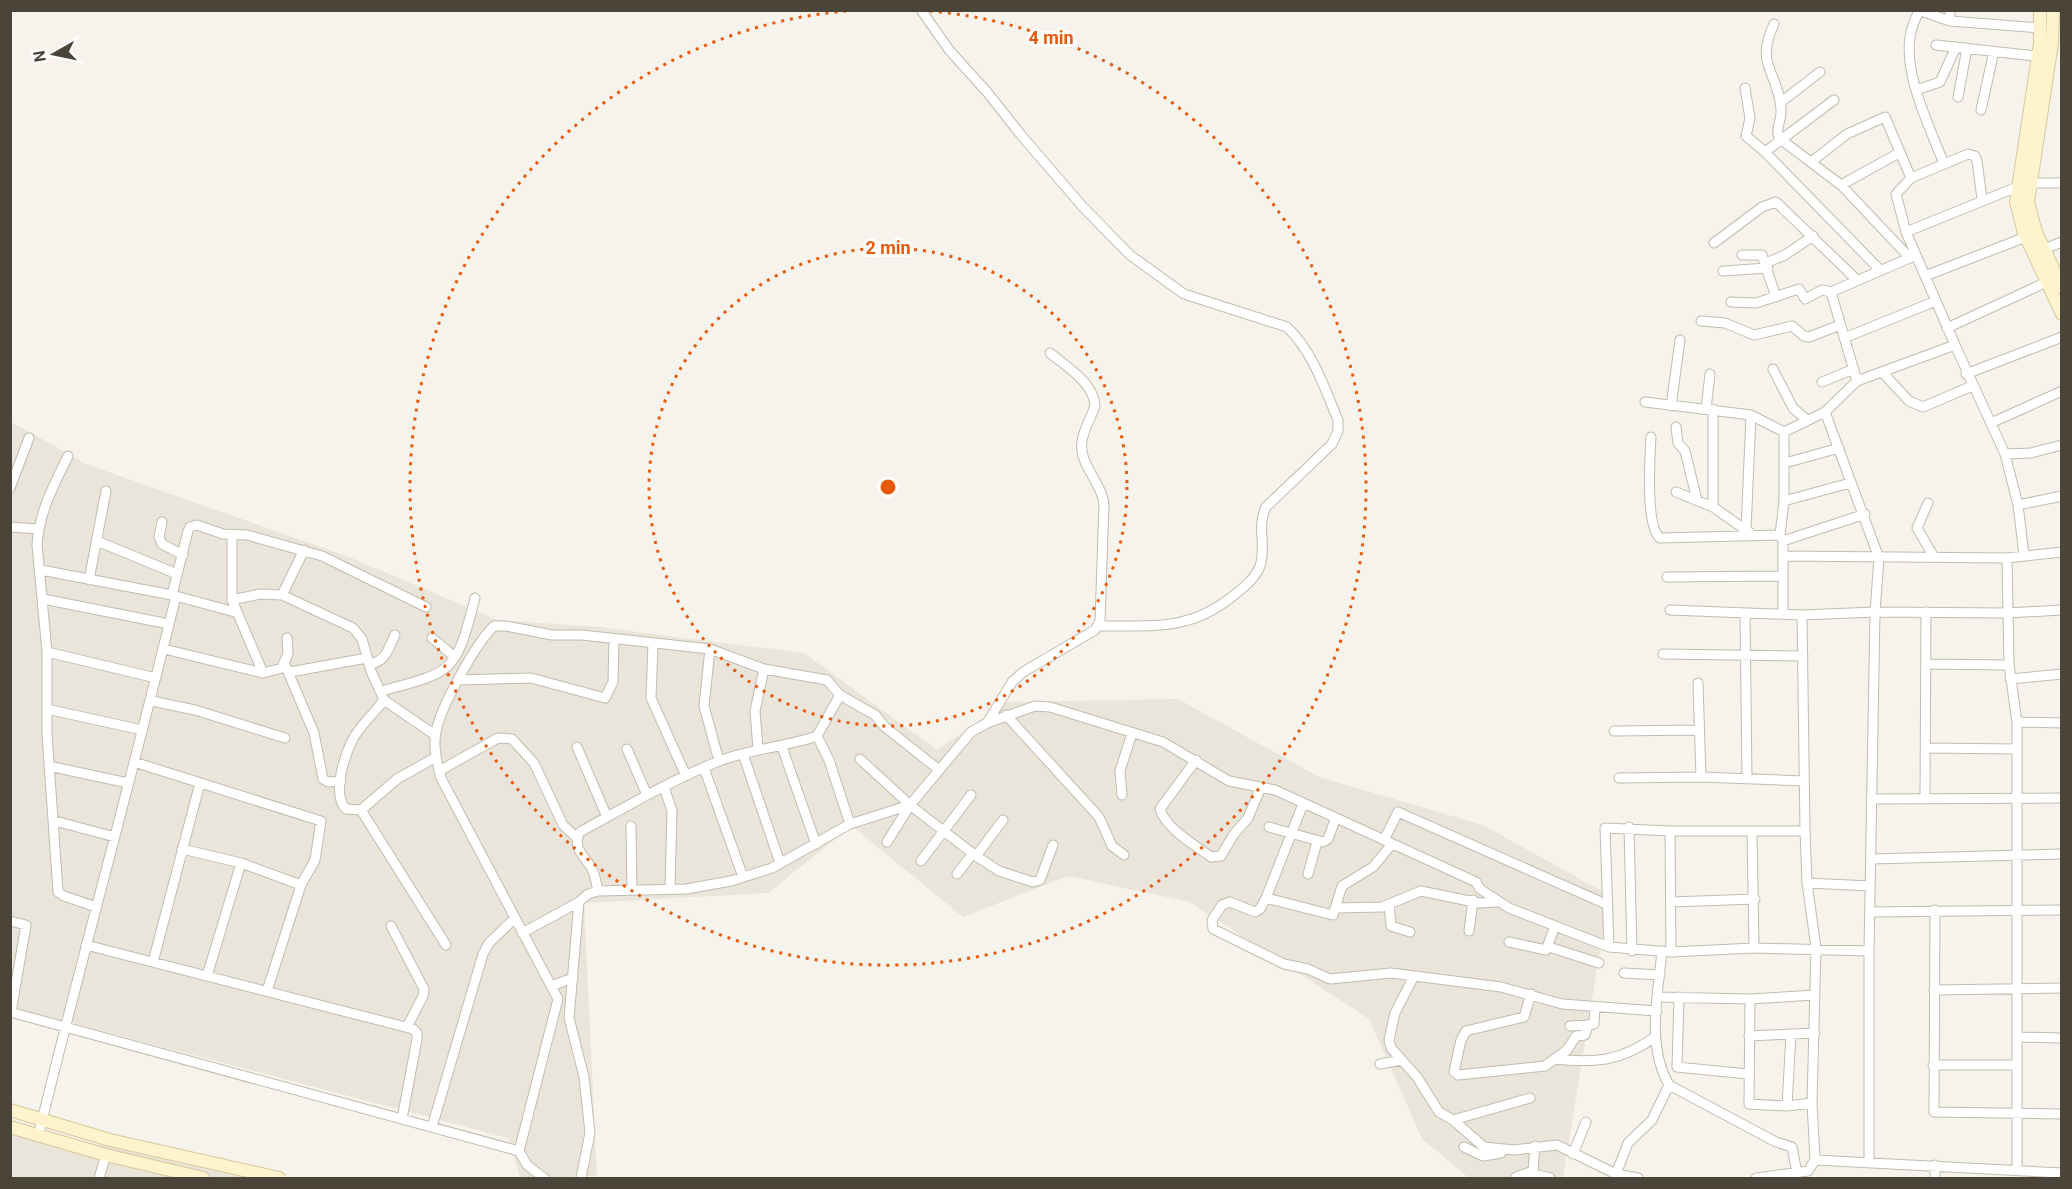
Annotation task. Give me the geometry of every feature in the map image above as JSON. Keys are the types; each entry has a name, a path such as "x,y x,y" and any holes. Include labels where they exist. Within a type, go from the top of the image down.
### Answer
{"street":[{"path":"921,10 950,51 1021,135 1083,207 1130,255 1184,294 1282,323 1300,339 1311,357 1338,420 1338,431 1332,444 1266,507 1261,520 1263,549 1261,564 1249,583 1214,611 1193,621 1179,624 1099,626 1023,672 1012,682 987,723"},
{"path":"1950,10 1950,21"},
{"path":"2040,10 2044,57 2029,208 2055,282 2061,314"},
{"path":"2053,10 2016,187 2017,208 2026,237 2055,282"},
{"path":"1944,164 1916,90 1909,45 1911,28 1919,11 1950,21 2041,28"},
{"path":"1774,24 1765,51 1780,103 1781,115 1777,131 1781,140 1841,185 1913,257 1925,276 1966,374 2005,454 2018,505 2024,555"},
{"path":"1936,45 2044,57"},
{"path":"1916,90 1940,82 1956,47"},
{"path":"1958,97 1967,48"},
{"path":"1981,110 1994,51"},
{"path":"1780,103 1820,72"},
{"path":"1745,88 1750,118 1746,136 1766,152 1880,270"},
{"path":"1766,152 1833,100"},
{"path":"1811,162 1847,134 1886,117 1911,178"},
{"path":"1841,185 1899,153"},
{"path":"1913,257 1896,194 1911,178 1968,154 1975,156 1982,199"},
{"path":"1906,232 2016,187 2030,183 2061,183"},
{"path":"1714,243 1762,207 1776,202 1856,279"},
{"path":"1723,271 1767,266 1813,236"},
{"path":"1925,276 2026,237"},
{"path":"2044,249 2061,242"},
{"path":"1742,255 1762,255 1776,297"},
{"path":"1731,302 1756,303 1799,289 1805,299 1822,290 1831,292 1856,279 1913,257"},
{"path":"1947,328 2055,282"},
{"path":"1831,292 1857,381"},
{"path":"1844,338 1936,301"},
{"path":"1701,321 1725,323 1754,334 1792,326 1804,336 1809,337 1840,325"},
{"path":"1966,374 2061,337"},
{"path":"1671,406 1680,340"},
{"path":"1784,432 1825,412 1857,381 1954,345"},
{"path":"1050,353 1090,387 1095,400 1081,445 1084,458 1101,488 1104,504 1099,626"},
{"path":"1773,369 1793,408 1807,420"},
{"path":"1822,382 1854,369"},
{"path":"1882,372 1909,401 1923,407 1972,386"},
{"path":"1710,374 1713,507"},
{"path":"1991,423 2061,391"},
{"path":"1645,402 1751,415 1784,432"},
{"path":"1825,412 1850,483 1865,514 1879,558 1875,612 1871,799 1869,1162"},
{"path":"1746,530 1751,415"},
{"path":"1676,427 1678,443 1685,452 1697,500"},
{"path":"1783,613 1784,432"},
{"path":"1651,436 1650,500 1656,535 1660,538 1678,540 1754,536 1782,538 1865,514"},
{"path":"10,488 29,438"},
{"path":"2005,454 2038,451 2061,445"},
{"path":"1785,463 1839,448"},
{"path":"68,456 45,503 36,545 41,570 47,652 49,766 55,821 58,892 96,907"},
{"path":"1784,501 1850,483"},
{"path":"89,580 106,491"},
{"path":"1676,492 1713,507 1754,536"},
{"path":"2018,505 2061,496"},
{"path":"1928,503 1917,528 1934,557"},
{"path":"162,522 159,537 162,544 183,555"},
{"path":"38,1137 128,783 152,701 169,624 177,574 188,531 194,525 232,535 248,535 322,555 426,608"},
{"path":"10,527 38,528"},
{"path":"232,535 232,600 262,673"},
{"path":"97,541 177,574"},
{"path":"282,596 304,550"},
{"path":"1783,555 2007,558 2061,552"},
{"path":"2007,558 2008,665 2017,722 2015,856 2017,1170"},
{"path":"41,570 174,596 235,612"},
{"path":"1667,577 1783,576"},
{"path":"232,600 260,594 282,596 359,633 383,696 435,735"},
{"path":"436,757 397,779 361,810 350,811 342,806 339,790 351,743 383,696 438,675 455,657 465,637 475,598"},
{"path":"43,599 169,624"},
{"path":"1670,610 1802,615 1875,612 2007,613 2061,610"},
{"path":"1925,798 1928,748 1926,612"},
{"path":"1745,613 1747,778"},
{"path":"1756,1179 1811,1175 1815,1161 1812,1103 1816,948 1807,883 1804,831 1802,615"},
{"path":"581,1179 590,1133 584,1077 569,1018 496,885 439,771 436,757 435,735 440,715 494,626 506,626 552,635 582,635 710,649 764,669 826,680 840,695 874,715 885,727 938,769"},
{"path":"164,649 262,673 368,661 378,663 384,659 395,635"},
{"path":"287,638 286,670 314,733 323,780 328,782 341,780"},
{"path":"432,638 455,657"},
{"path":"460,680 531,678 605,698 613,682 614,640"},
{"path":"653,644 651,698 686,777"},
{"path":"710,649 704,706 719,761"},
{"path":"47,652 156,678"},
{"path":"1663,654 1747,653 1803,656"},
{"path":"1927,664 2008,665"},
{"path":"758,750 755,711 764,669"},
{"path":"2010,679 2061,674"},
{"path":"1698,683 1701,777"},
{"path":"578,845 580,832 647,795 665,789 719,761 758,750 782,747 817,736 840,695"},
{"path":"152,701 285,738"},
{"path":"887,842 910,805 971,732 1025,708 1050,708 1163,742 1229,781 1275,790 1335,820 1476,882 1480,889 1497,902 1609,947 1632,951 1666,952 1754,948 1869,951"},
{"path":"47,709 142,730"},
{"path":"1006,715 1099,817 1112,846 1124,855"},
{"path":"2017,722 2061,723"},
{"path":"1614,730 1699,730"},
{"path":"1122,795 1120,771 1132,733"},
{"path":"817,736 829,760 850,825"},
{"path":"439,771 498,738 512,739 534,763 563,825 592,869 598,891"},
{"path":"577,747 607,817"},
{"path":"782,747 816,844"},
{"path":"1928,748 2017,749"},
{"path":"627,749 647,795"},
{"path":"743,756 780,863"},
{"path":"860,759 943,832 999,871 1033,882 1040,880 1053,845"},
{"path":"1196,760 1160,809 1173,827 1211,857 1221,856 1234,834 1246,822 1261,788"},
{"path":"134,762 321,821 315,860 301,885 267,991"},
{"path":"49,766 128,783"},
{"path":"705,770 743,877"},
{"path":"1619,778 1701,777 1804,781"},
{"path":"153,962 200,783"},
{"path":"665,789 670,804 670,889"},
{"path":"921,861 971,795"},
{"path":"1871,799 2061,798"},
{"path":"1303,804 1260,909 1255,912 1235,903 1226,902 1212,920 1213,929 1284,964 1308,969 1330,979 1384,972 1501,987 1563,1004 1657,1011"},
{"path":"522,933 579,902 588,894 598,891 686,889 743,877 780,863 850,825 910,805"},
{"path":"361,810 446,945"},
{"path":"1266,897 1333,915 1342,886 1372,867 1388,842 1398,812 1608,905"},
{"path":"957,874 1003,820"},
{"path":"1269,827 1317,842 1326,841 1335,820"},
{"path":"55,821 114,837"},
{"path":"631,826 632,890"},
{"path":"1609,947 1605,828 1629,827 1670,831 1804,831"},
{"path":"1629,827 1632,951"},
{"path":"1670,831 1671,902 1654,1037 1662,1074 1669,1085 1776,1142 1792,1147 1791,1175"},
{"path":"1752,831 1755,899 1754,948"},
{"path":"1308,874 1317,842"},
{"path":"182,849 241,863 301,885"},
{"path":"1871,859 2061,854"},
{"path":"207,976 241,863"},
{"path":"1807,883 1870,886"},
{"path":"1336,908 1389,904 1421,891 1497,902"},
{"path":"1671,902 1755,899"},
{"path":"1469,931 1473,900"},
{"path":"569,1018 579,902"},
{"path":"1389,904 1391,926 1410,932"},
{"path":"1935,910 1934,1112 2061,1114"},
{"path":"1870,912 2061,910"},
{"path":"429,1126 483,954 489,943 514,918"},
{"path":"10,921 26,925 11,1012 519,1151"},
{"path":"391,926 423,989 423,996 407,1027"},
{"path":"1549,947 1555,926"},
{"path":"1509,942 1541,951 1549,947 1599,963"},
{"path":"86,945 407,1027 417,1033 417,1039 402,1119"},
{"path":"1624,973 1660,975"},
{"path":"1414,976 1395,1012 1390,1030 1391,1048 1417,1077 1432,1104 1484,1147 1514,1150"},
{"path":"551,986 573,978"},
{"path":"1934,990 2061,988"},
{"path":"1531,994 1524,1017 1466,1031 1461,1040 1456,1073 1541,1067 1570,1047 1576,1036 1585,1035 1588,1025"},
{"path":"1659,997 1750,999 1815,995"},
{"path":"1679,997 1677,1067 1748,1074"},
{"path":"544,1179 527,1165 519,1151 558,999"},
{"path":"1750,999 1749,1104 1787,1106 1812,1103"},
{"path":"1570,1026 1594,1024 1595,1007"},
{"path":"1787,1106 1791,1034"},
{"path":"1749,1036 1815,1034"},
{"path":"1554,1059 1603,1061 1636,1050 1654,1037"},
{"path":"2017,1037 2061,1038"},
{"path":"1380,1064 1402,1060"},
{"path":"1933,1065 2017,1065"},
{"path":"1616,1174 1628,1143 1652,1120 1669,1085"},
{"path":"1453,1120 1530,1098"},
{"path":"10,1110 42,1121 279,1179"},
{"path":"1573,1154 1586,1122"},
{"path":"10,1127 106,1155 157,1174 203,1179"},
{"path":"1464,1147 1483,1156 1557,1144 1616,1174 1638,1179"},
{"path":"1516,1177 1529,1173 1534,1168 1535,1146"},
{"path":"99,1179 106,1155"},
{"path":"1815,1161 2017,1170 2032,1175 2061,1173"},
{"path":"1935,1165 1935,1179"},
{"path":"1968,1167 1968,1179"},
{"path":"1529,1173 1550,1179"}],"shaded area":[{"path":"10,421 86,464 349,557 497,620 598,627 804,653 937,750 1007,702 1178,699 1319,777 1483,825 1609,895 1563,1178 1469,1178 1422,1139 1369,1019 1190,902 1068,876 963,917 852,826 768,893 584,903 597,1176 520,1178 508,1138 11,1007"},
{"path":"11,1126 254,1178 11,1178"}]}
